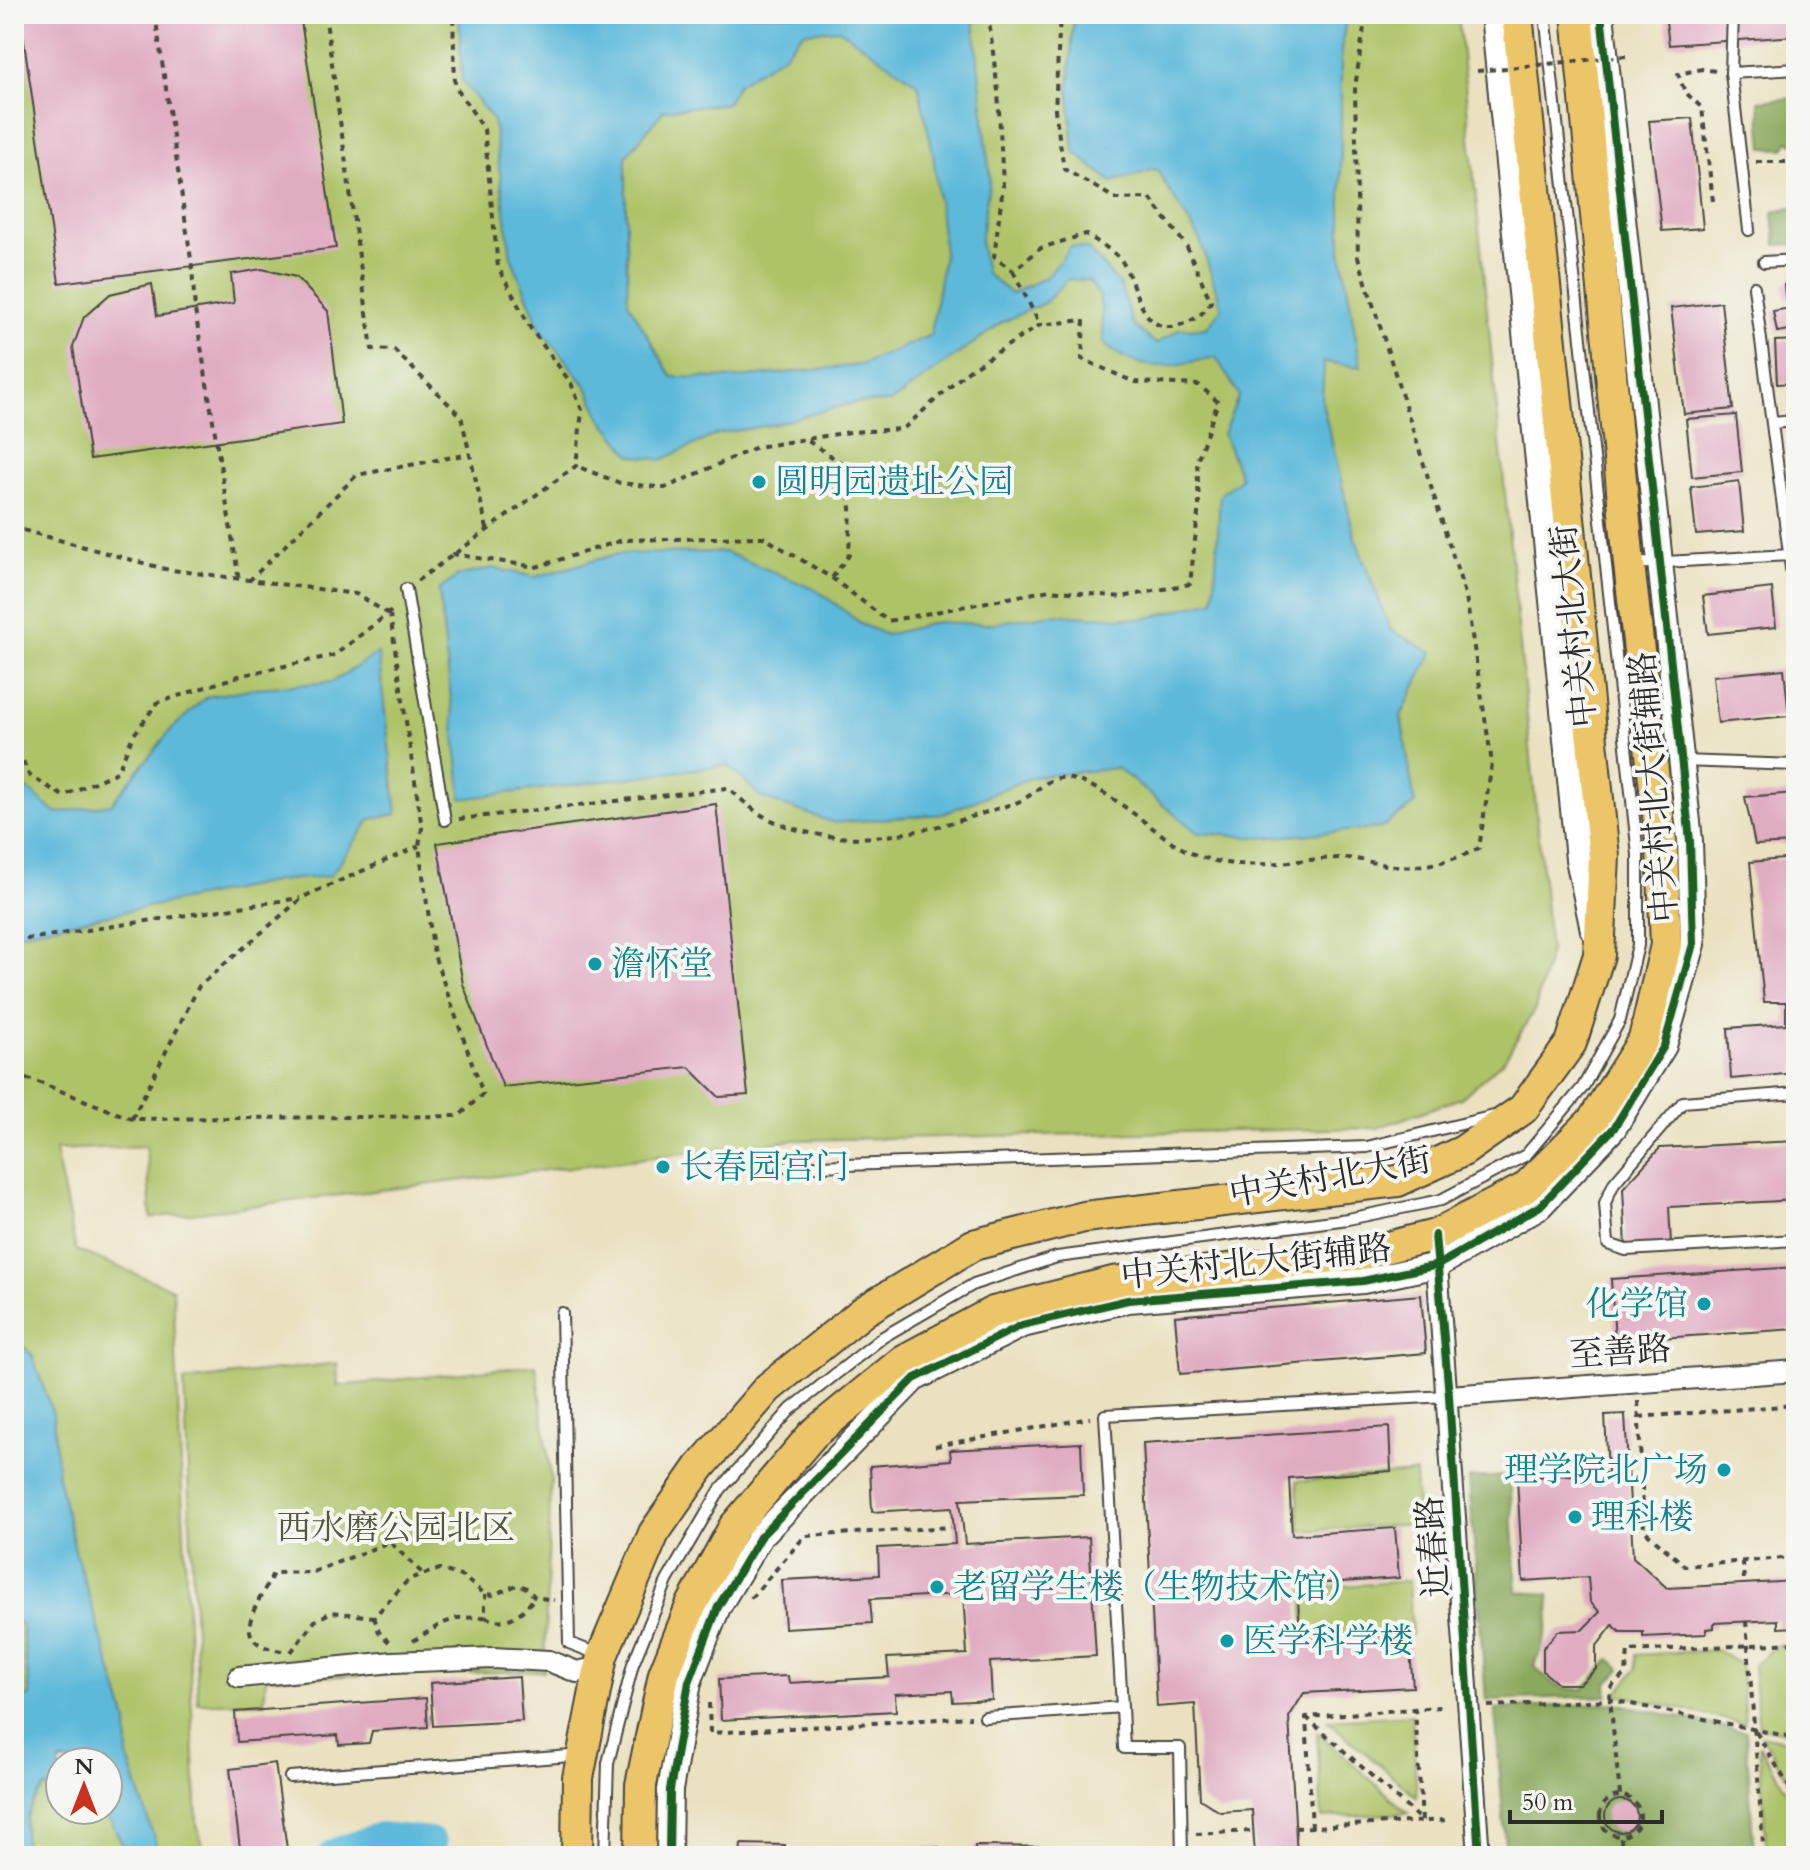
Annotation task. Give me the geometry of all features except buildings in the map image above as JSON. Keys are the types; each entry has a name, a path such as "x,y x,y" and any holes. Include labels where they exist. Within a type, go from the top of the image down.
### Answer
{"main road":[{"name":"中关村北大街","path":"577,1856 578,1778 601,1661 654,1533 700,1467 768,1388 864,1311 973,1245 1084,1217 1398,1181 1463,1151 1523,1109 1571,1043 1599,955 1604,857 1517,14"},
{"name":"中关村北大街","path":"640,1856 641,1785 664,1674 691,1606 734,1527 813,1434 904,1360 993,1312 1113,1282 1361,1254 1436,1250 1525,1188 1593,1120 1644,1039 1666,945 1662,849 1629,564 1577,14"}],"street":[{"path":"1493,14 1578,859 1599,955"},
{"name":"中关村北大街辅路","path":"669,1856 670,1790 689,1682 718,1607 760,1537 914,1379 1022,1325 1128,1300 1363,1281 1540,1206 1614,1128 1664,1046 1693,944 1690,841 1601,14"},
{"name":"近春路","path":"1436,1250 1449,1396 1479,1856"},
{"name":"至善路","path":"1449,1396 1796,1371"},
{"path":"239,1677 378,1663 493,1658 549,1661 577,1672 601,1661"}],"lane":[{"name":"中关村北大街","path":"605,1856 608,1763 633,1664 667,1581 720,1490 791,1409 883,1337 974,1284 1043,1261 1104,1249 1348,1219 1441,1200 1526,1155 1583,1087 1620,1020 1638,945 1638,855 1545,14"},
{"path":"1733,14 1731,73 1749,230"},
{"path":"1731,73 1796,69"},
{"path":"1764,262 1796,260"},
{"path":"1754,287 1796,606"},
{"path":"1772,423 1796,421"},
{"path":"1629,564 1789,555"},
{"path":"406,589 445,820"},
{"path":"1679,761 1796,765"},
{"path":"1796,1093 1683,1102 1622,1173 1605,1203 1608,1244 1626,1250 1796,1240"},
{"path":"788,1167 1367,1147 1523,1109"},
{"path":"562,1313 569,1643 601,1661"},
{"path":"1182,1856 1180,1748 1124,1748 1105,1415 1449,1396"},
{"path":"985,1717 1122,1707"},
{"path":"290,1777 571,1756 587,1733"}],"path":[{"path":"155,14 195,310 239,580"},
{"path":"325,14 372,349 394,350 461,416 487,529"},
{"path":"14,739 29,775 63,796 117,772 133,736 157,703 239,676 335,655 390,615 406,589 576,466 582,410 571,383 531,329 498,267 484,129 455,86 453,14"},
{"path":"988,14 998,91 1003,186 994,257 1013,271 1040,325"},
{"path":"1013,271 1041,248 1086,234 1120,259 1142,309 1153,322 1169,327 1188,323 1201,317 1211,302 1187,247 1150,198 1116,199 1064,169 1055,110 1060,14"},
{"path":"422,828 445,820 728,788 764,816 812,835 872,839 933,830 1023,800 1041,785 1063,777 1090,786 1190,852 1227,863 1270,866 1346,858 1390,866 1457,860 1479,848 1492,763 1466,597 1358,257 1355,87 1366,14"},
{"path":"1477,71 1626,56"},
{"path":"1713,201 1702,108 1685,92 1678,74 1702,69 1731,73"},
{"path":"1742,162 1788,162 1796,168"},
{"path":"452,554 536,567 623,540 763,537 832,578 888,621 1050,590 1122,597 1190,584 1199,505 1197,461 1218,402 1199,385 1134,382 1082,359 1084,320 1040,325 969,370 903,429 757,447 665,488 620,483 576,466"},
{"path":"806,440 843,464 851,508 849,555 832,578"},
{"path":"249,581 357,475 469,454"},
{"path":"14,535 19,529 165,569 356,594 390,615 422,828 419,846 434,955 483,1094 459,1116 132,1119 33,1080 14,1077"},
{"path":"14,941 303,897 419,846"},
{"path":"132,1119 199,986 303,897"},
{"path":"1637,1382 1644,1530 1685,1566 1796,1557"},
{"path":"1639,1417 1796,1405"},
{"path":"935,1446 1105,1415"},
{"path":"747,1602 805,1536 951,1527"},
{"path":"374,1617 331,1612 315,1621 292,1652 263,1648 253,1637 248,1624 253,1607 273,1573 313,1572 390,1542 422,1573"},
{"path":"1743,1561 1744,1584"},
{"path":"374,1617 409,1579 440,1569 463,1577 485,1594 493,1595 517,1585 525,1587 535,1597 568,1604"},
{"path":"485,1594 485,1617"},
{"path":"410,1642 449,1621 485,1617 497,1622 513,1618 525,1611 535,1597"},
{"path":"374,1617 385,1641 396,1644"},
{"path":"1746,1621 1764,1856"},
{"path":"1620,1795 1609,1689 1626,1673 1628,1651 1796,1643"},
{"path":"709,1693 710,1733 985,1717"},
{"path":"1470,1706 1612,1700 1796,1738"},
{"path":"1306,1717 1440,1707"},
{"path":"1415,1709 1422,1821"},
{"path":"1306,1717 1422,1821"},
{"path":"1306,1717 1312,1828"},
{"path":"1754,1730 1796,1798"},
{"path":"1620,1795 1635,1801 1642,1816 1636,1831 1621,1838 1606,1832 1599,1817 1605,1801 1620,1795"},
{"path":"1295,1828 1448,1820"},
{"path":"1182,1835 1250,1831"},
{"path":"1621,1838 1622,1856"}],"green space":[{"name":"圆明园遗址公园","path":"14,14 1458,14 1550,951 1535,1009 1504,1060 1461,1098 1377,1128 794,1140 151,1218 146,1146 55,1150 76,1250 173,1289 197,1824 206,1856 14,1856"},
{"path":"1796,98 1796,145 1788,141 1784,149 1763,148 1759,101"},
{"path":"1796,207 1796,244 1776,245 1773,212"},
{"name":"西水磨公园北区","path":"337,1363 338,1386 536,1365 551,1479 544,1671 266,1678 264,1703 198,1703 184,1381"},
{"path":"1415,1473 1418,1524 1300,1531 1297,1481"},
{"path":"1510,1476 1517,1592 1549,1594 1547,1630 1535,1666 1556,1685 1584,1689 1610,1659 1621,1669 1607,1684 1608,1696 1486,1700 1469,1478"},
{"path":"1409,1581 1412,1635 1306,1642 1303,1589"},
{"path":"1796,1645 1796,1734 1759,1727 1753,1665 1777,1646"},
{"path":"1717,1650 1741,1665 1745,1724 1616,1694 1636,1670 1636,1655"},
{"path":"1615,1703 1746,1732 1754,1856 1506,1856 1495,1709"},
{"path":"1412,1715 1417,1797 1327,1720"},
{"path":"1317,1732 1408,1813 1322,1818"},
{"path":"1761,1735 1796,1742 1796,1793"},
{"path":"1759,1745 1796,1806 1796,1853 1767,1855"}],"water":[{"path":"459,14 973,14 990,178 980,241 986,273 1011,294 1048,276 1071,246 1088,249 1120,285 1133,325 1156,344 1179,329 1207,328 1222,308 1200,240 1156,169 1112,182 1074,152 1069,90 1074,14 1347,14 1341,50 1341,250 1361,367 1324,362 1322,402 1355,538 1390,629 1432,653 1401,716 1415,804 1381,828 1264,838 1198,833 1117,768 1032,777 943,814 834,823 762,798 728,765 462,799 439,590 458,576 493,568 535,577 617,554 725,552 817,590 863,625 886,635 937,622 986,624 1053,614 1144,619 1214,600 1220,495 1241,478 1223,434 1239,395 1216,357 1158,366 1131,361 1104,344 1100,297 1089,281 1068,279 1046,302 1003,322 891,402 853,403 771,425 717,434 662,460 631,455 602,419 587,387 541,330 511,257 493,120 462,81","holes":["839,29 918,84 933,153 944,253 931,335 860,365 738,378 672,377 628,302 626,156 664,110 727,103 738,84 783,55 804,32"]},
{"path":"378,653 397,814 371,819 330,876 277,881 14,934 14,778 56,813 111,804 170,731 206,697 256,688 332,682"},
{"path":"14,1336 32,1355 53,1414 58,1477 76,1554 127,1721 128,1758 160,1856 128,1856 113,1826 124,1826 124,1746 44,1746 44,1788 26,1820 24,1838 28,1856 14,1856 14,1699 30,1697 21,1623 14,1623"}],"waterway":[{"path":"336,1856 381,1840 429,1845"}],"cycle path":[{"path":"669,1856 670,1790 689,1682 718,1607 760,1537 914,1379 1022,1325 1128,1300 1363,1281 1438,1265 1540,1206 1614,1128 1664,1046 1693,944 1690,841 1601,14"},
{"path":"1435,1235 1449,1396 1479,1856"}],"place":[{"name":"圆明园遗址公园","path":"759,482"},
{"name":"澹怀堂","path":"595,964"},
{"name":"长春园宫门","path":"663,1167"},
{"name":"化学馆","path":"1704,1304"},
{"name":"理学院北广场","path":"1724,1470"},
{"name":"理科楼","path":"1575,1517"},
{"name":"老留学生楼（生物技术馆）","path":"937,1587"},
{"name":"医学科学楼","path":"1227,1641"}]}
